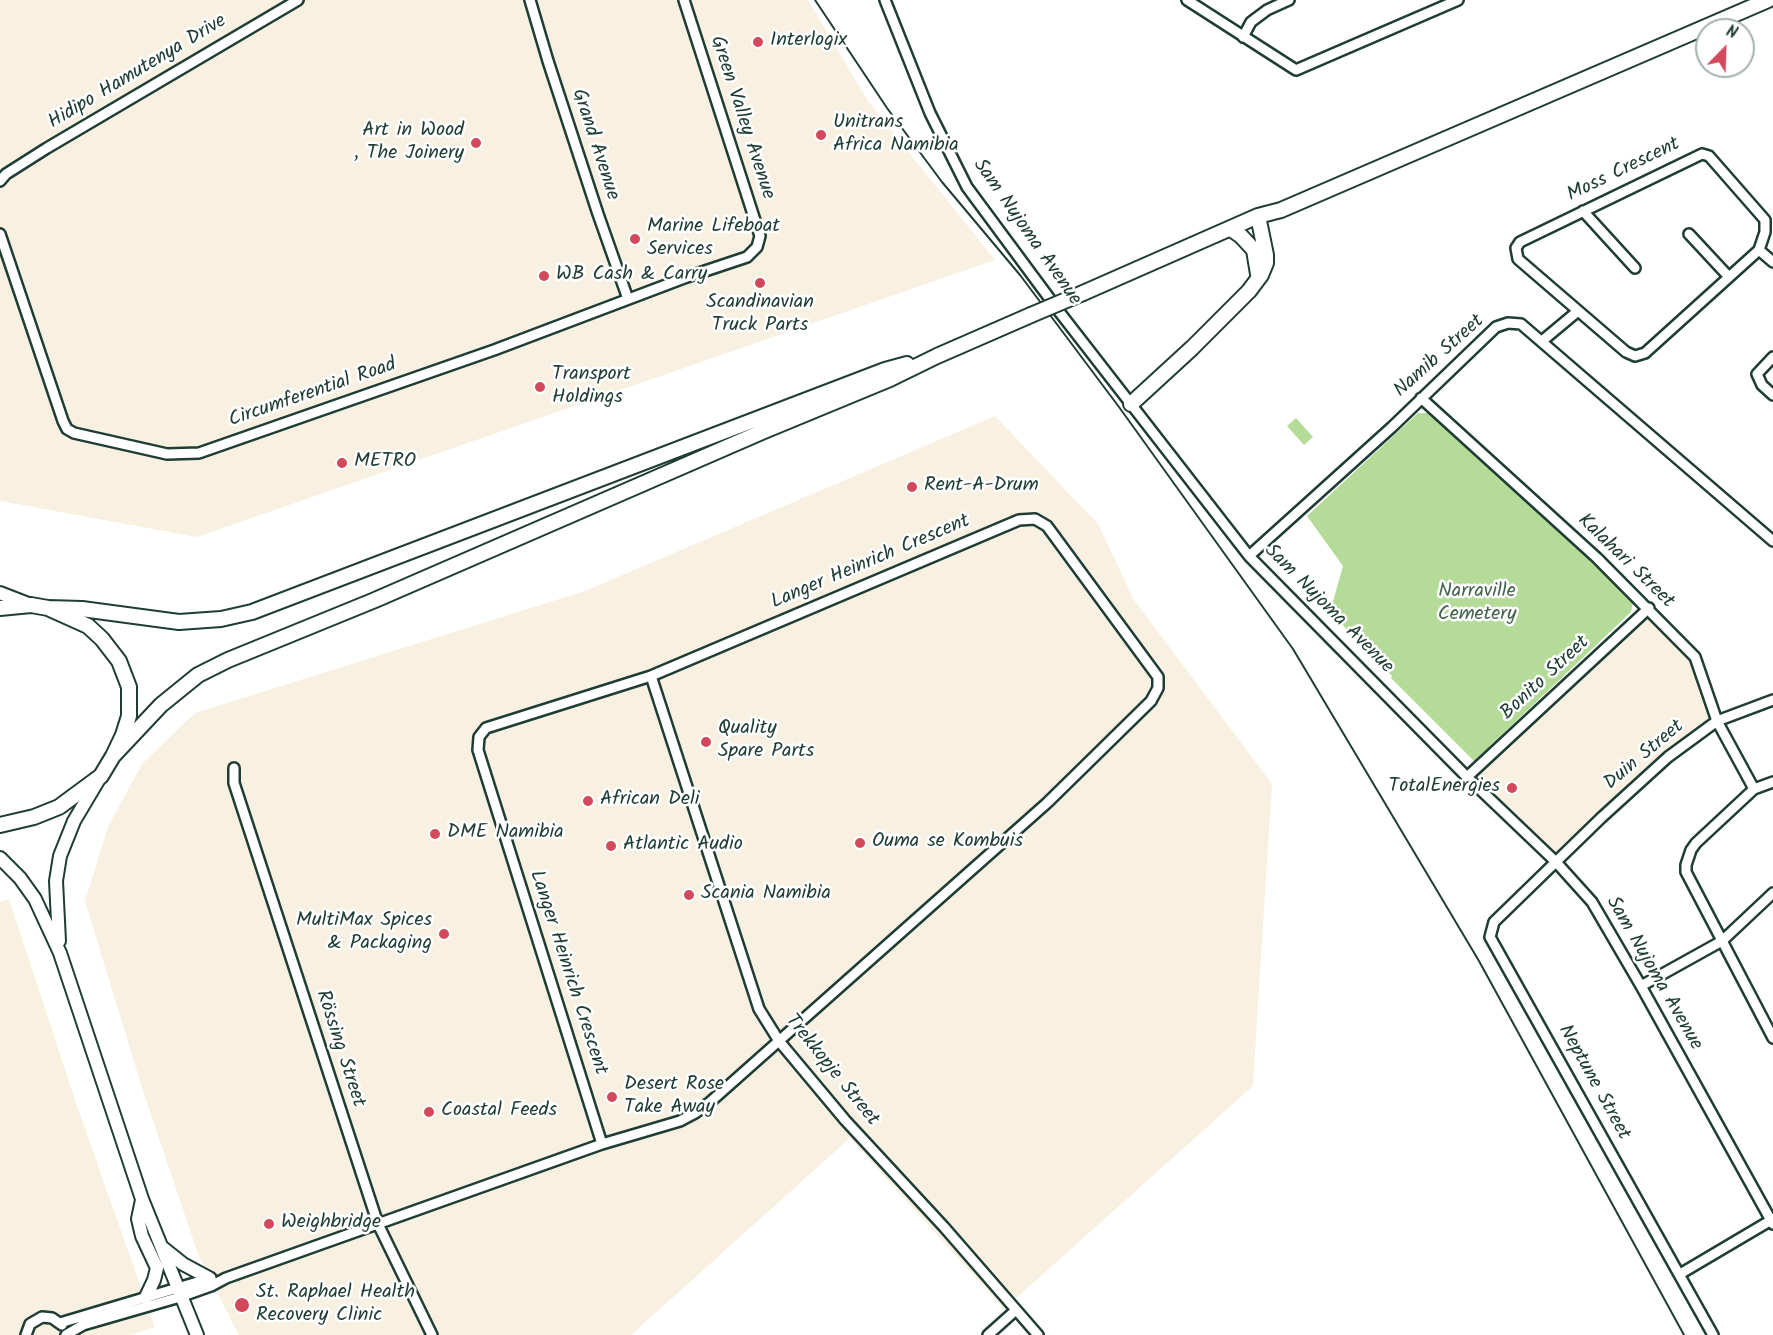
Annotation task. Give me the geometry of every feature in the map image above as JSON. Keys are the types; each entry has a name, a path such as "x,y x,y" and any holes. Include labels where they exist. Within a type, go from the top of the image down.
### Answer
{"highway":[{"path":"113,756 161,705 198,675 228,660 386,595 764,431 890,379 937,356 1230,229 1277,206 1756,0"},
{"path":"1258,216 1281,210 1768,0"},
{"path":"1131,404 1192,348 1258,279 1266,263 1258,216"},
{"path":"1230,229 1242,236 1254,250 1258,279"},
{"path":"0,608 31,605 82,609 179,622 252,612 885,370 937,356"},
{"path":"0,825 34,817 59,807 101,776 113,756 129,716 129,687 119,661 102,639 87,626 48,608"}],"main road":[{"path":"0,593 31,605"},
{"path":"60,953 56,881 60,856 74,820 101,776"},
{"path":"0,858 20,878 46,919 60,953 142,1199 197,1335"},
{"path":"142,1199 138,1220 142,1236 157,1268 146,1297"},
{"path":"160,1245 183,1264 209,1278"}],"street":[{"name":"Hidipo Hamutenya Drive","path":"0,181 6,174 47,148 298,0"},
{"name":"Grand Avenue","path":"530,0 594,203 628,299"},
{"name":"Green Valley Avenue","path":"684,0 760,236 756,247"},
{"name":"Sam Nujoma Avenue","path":"885,0 930,113 967,188 1061,314 1249,555 1467,777 1556,862 1592,902 1772,1221"},
{"path":"1187,0 1296,70 1458,0"},
{"path":"1244,37 1251,22 1267,10 1289,0"},
{"name":"Moss Crescent","path":"1702,154 1709,156 1765,220 1765,232 1760,250 1645,353 1635,356 1626,352 1518,259 1516,248 1520,242 1702,154"},
{"path":"1583,211 1635,268"},
{"name":"Circumferential Road","path":"0,234 55,400 67,429 74,433 167,454 198,453 494,350 747,257 756,247"},
{"path":"1689,234 1729,277"},
{"path":"1760,250 1773,262"},
{"path":"1542,341 1578,311"},
{"name":"Namib Street","path":"1249,555 1496,327 1508,323 1521,324 1542,341 1773,541"},
{"path":"1773,357 1757,374 1762,385 1773,395"},
{"name":"Kalahari Street","path":"1421,398 1597,558 1695,657 1717,721 1754,789"},
{"name":"Langer Heinrich Crescent","path":"178,1292 211,1286 226,1278 602,1144 680,1120 695,1113 779,1041 1047,803 1151,701 1158,688 1158,676 1047,526 1035,519 1019,519 651,676 486,728 479,737 478,750 481,761 602,1144"},
{"name":"Bonito Street","path":"1467,777 1649,608"},
{"name":"Trekkopje Street","path":"651,676 759,1009 779,1041 845,1120 944,1227 1038,1335"},
{"name":"Duin Street","path":"1556,862 1668,757 1717,721 1773,700"},
{"name":"Rössing Street","path":"234,768 237,794 378,1224 432,1335"},
{"path":"1773,782 1754,789 1696,843 1687,858 1686,872 1773,1038"},
{"name":"Neptune Street","path":"1556,862 1494,922 1490,937 1713,1335"},
{"path":"1641,986 1722,941 1773,893"},
{"path":"1680,1274 1772,1221"},
{"name":"Langer Heinrich Crescent","path":"178,1292 209,1278 226,1278"},
{"path":"26,1335 30,1324 38,1318 47,1317 60,1323 146,1297 178,1292"},
{"path":"60,1323 65,1335 83,1325 178,1292"},
{"path":"988,1335 1016,1310"}],"shaded area":[{"path":"0,0 808,0 868,101 995,260 197,537 0,501"},
{"path":"995,416 1098,524 1134,600 1272,784 1253,1086 1004,1309 850,1138 631,1335 239,1335 198,1254 143,1091 85,901 108,827 142,764 195,713 585,591"},
{"path":"1649,608 1695,657 1717,721 1699,733 1556,862 1467,777"},
{"path":"9,899 77,1106 155,1327 131,1335 0,1335 0,902"}],"green space":[{"name":"Narraville Cemetery","path":"1418,413 1429,413 1550,521 1633,603 1631,612 1474,761 1391,678 1392,676 1330,612 1343,566 1307,516"},
{"path":"1296,418 1313,437 1304,445 1287,426"}],"railway":[{"path":"815,0 887,108 942,182 1020,275 1119,407 1293,649 1479,961 1684,1335"}],"place":[{"name":"Interlogix","path":"758,42"},
{"name":"Unitrans Africa Namibia","path":"821,135"},
{"name":"Art in Wood , The Joinery","path":"476,143"},
{"name":"Marine Lifeboat Services","path":"635,239"},
{"name":"WB Cash & Carry","path":"544,276"},
{"name":"Scandinavian Truck Parts","path":"760,283"},
{"name":"Transport Holdings","path":"540,387"},
{"name":"METRO","path":"342,463"},
{"name":"Rent-A-Drum","path":"912,487"},
{"name":"Quality Spare Parts","path":"706,742"},
{"name":"TotalEnergies","path":"1512,788"},
{"name":"African Deli","path":"588,801"},
{"name":"DME Namibia","path":"435,834"},
{"name":"Ouma se Kombuis","path":"860,843"},
{"name":"Atlantic Audio","path":"611,846"},
{"name":"Scania Namibia","path":"689,895"},
{"name":"MultiMax Spices & Packaging","path":"444,934"},
{"name":"Desert Rose Take Away","path":"612,1097"},
{"name":"Coastal Feeds","path":"429,1112"},
{"name":"Weighbridge","path":"269,1224"},
{"name":"St. Raphael Health Recovery Clinic","path":"242,1305"}]}
